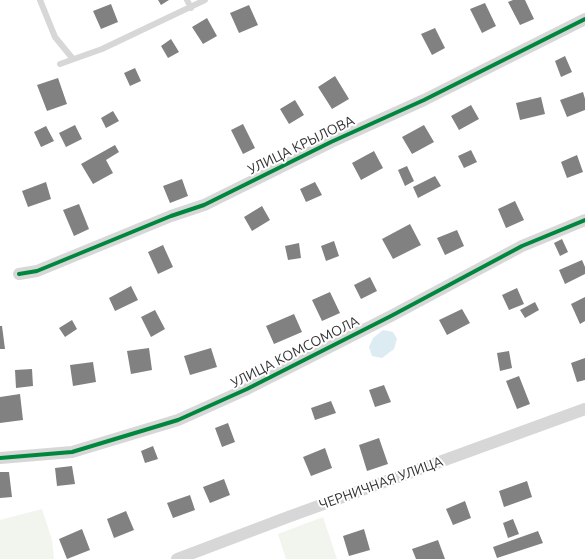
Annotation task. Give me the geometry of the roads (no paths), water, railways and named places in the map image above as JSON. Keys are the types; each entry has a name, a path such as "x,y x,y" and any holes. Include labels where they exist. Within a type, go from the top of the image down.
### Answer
{"street":[{"name":"УЛИЦА КРЫЛОВА","path":"19,274 37,271 171,216 204,205 331,142 424,100 585,18"},
{"name":"УЛИЦА КОМСОМОЛА","path":"0,458 72,452 178,420 242,392 391,316 522,246 585,220"},
{"name":"ЧЕРНИЧНАЯ УЛИЦА","path":"177,559 585,409"}],"lane":[{"path":"40,0 55,37 73,59"},
{"path":"186,0 191,8"},
{"path":"60,64 102,49 206,0"}]}
